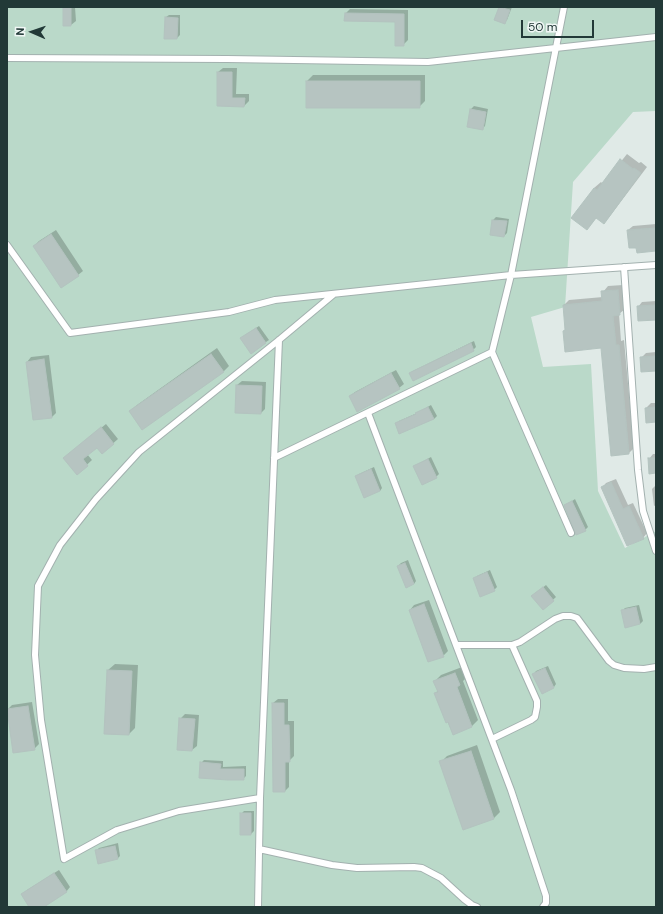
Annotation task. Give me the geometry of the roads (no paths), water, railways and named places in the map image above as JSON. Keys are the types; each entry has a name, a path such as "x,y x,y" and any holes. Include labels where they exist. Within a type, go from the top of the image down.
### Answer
{"lane":[{"path":"564,7 511,275 492,352 571,533"},
{"path":"7,58 428,62 656,37"},
{"path":"7,246 70,333 230,312 275,300 511,275 656,265"},
{"path":"624,267 638,470 643,511 656,551"},
{"path":"260,798 179,810 117,830 64,859 41,720 35,655 38,586 60,545 96,498 139,452 280,340 334,294"},
{"path":"258,907 260,798 280,340"},
{"path":"274,458 492,352"},
{"path":"368,413 512,790 546,896 546,903 543,907"},
{"path":"456,645 512,645 520,642 554,619 563,616 571,616 577,618 609,661 614,665 624,668 644,669 656,667"},
{"path":"492,739 532,720 537,707 537,701 512,645"},
{"path":"259,849 288,857 344,867 422,868 441,878 472,906 477,907"}]}
